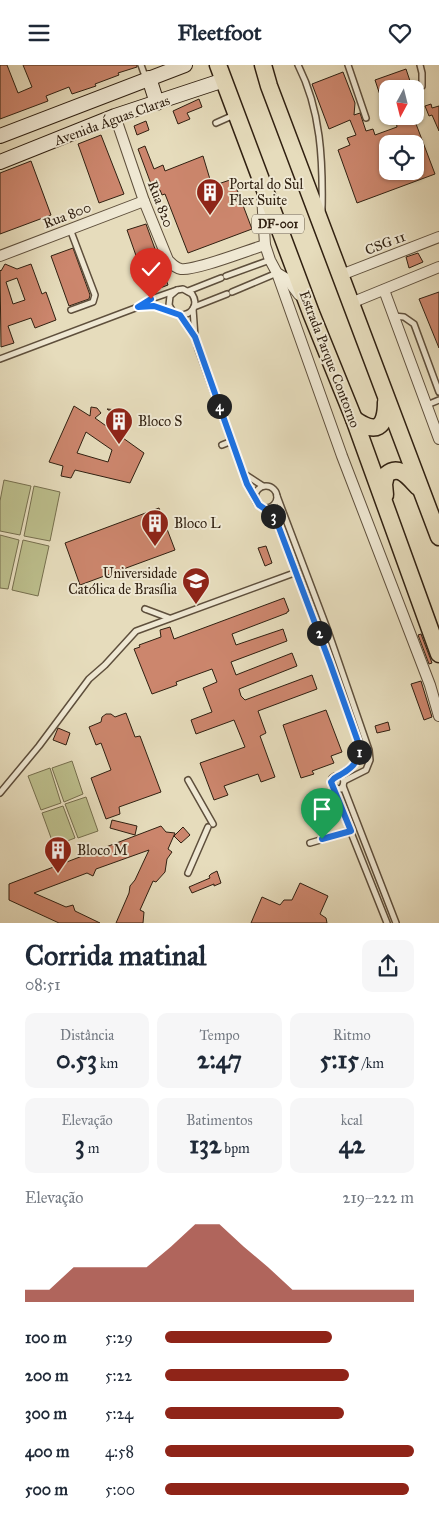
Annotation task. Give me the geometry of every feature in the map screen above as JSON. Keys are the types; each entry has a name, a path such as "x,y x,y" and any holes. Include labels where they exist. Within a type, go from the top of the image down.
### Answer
{"highway":[{"name":"DF-001","path":"263,65 269,86 439,537"},
{"name":"Estrada Parque Contorno","path":"221,72 311,313 354,419 439,654"},
{"path":"354,419 368,428 374,429 379,427 386,415 386,398"},
{"path":"386,507 384,484 386,475 394,470 400,470 408,475 422,493"}],"main road":[{"name":"Avenida Águas Claras","path":"0,136 180,66"},
{"name":"Avenida Águas Claras","path":"0,162 115,117 157,103 221,72"},
{"path":"147,78 157,103"}],"street":[{"name":"Rua 820","path":"115,117 144,201 168,260 175,267 180,269 194,268 265,245"},
{"path":"262,179 265,245 277,273 342,456 430,685 439,716"},
{"name":"Rua 800","path":"0,256 144,201"},
{"name":"CSG 11","path":"341,275 439,237"},
{"path":"351,303 439,267"},
{"path":"277,273 287,279 294,287 311,313"},
{"path":"384,289 439,439"}],"lane":[{"path":"141,65 147,78"},
{"path":"298,65 312,103 321,139 323,180 321,223"},
{"path":"348,65 366,118"},
{"path":"420,65 422,80"},
{"path":"216,123 237,114"},
{"path":"70,229 96,295 93,303 71,310"},
{"path":"188,291 270,260"},
{"path":"180,315 190,313 194,308 277,273"},
{"path":"0,359 138,307 151,299 183,289 188,291 194,298 195,337"},
{"path":"173,312 169,305 170,296 177,290"},
{"path":"138,307 154,306 180,315 195,337 243,473 255,500 274,517 297,572 358,742 358,758 352,766 332,779 331,782 387,923"},
{"path":"394,316 404,317 414,324 439,392"},
{"path":"428,405 439,401"},
{"path":"222,445 232,441"},
{"path":"243,473 255,482 263,486 269,486 277,496 328,631 369,750 370,760 366,770 344,783 341,789 334,788"},
{"path":"255,500 255,494 263,486"},
{"path":"264,508 271,507 277,496"},
{"path":"0,793 40,746 89,679 105,665 136,631 297,572"},
{"path":"145,609 169,618"},
{"path":"338,776 342,777 396,923"},
{"path":"188,780 210,825 188,873"},
{"path":"310,843 351,831"}],"green space":[{"path":"4,480 31,486 20,535 0,531 0,501"},
{"path":"34,486 60,492 50,541 24,536"},
{"path":"0,535 19,540 8,589 0,588"},
{"path":"23,540 49,546 38,596 12,590"},
{"path":"72,761 83,794 64,802 52,768"},
{"path":"50,768 61,803 41,810 28,776"},
{"path":"86,797 98,831 78,838 65,804"},
{"path":"63,806 75,838 54,846 42,813"}],"building":[{"path":"0,65 7,65 18,93 32,87 23,65 137,65 137,67 118,73 119,75 95,84 96,86 72,94 69,87 46,96 48,101 0,119"},
{"path":"406,69 410,80 379,80 379,92 375,80"},
{"path":"343,72 355,103 354,115 360,113 366,131 373,129 375,135 397,127 397,125 416,125 420,135 379,135 379,180 419,180 357,203 338,150 350,145 347,138 356,135 350,120 329,129 312,84"},
{"path":"199,99 202,107 187,113 190,119 178,124 173,111"},
{"path":"431,104 432,108 439,106 439,131 432,115 429,116 425,106"},
{"path":"146,121 149,130 137,135 134,126"},
{"path":"101,135 124,194 99,203 78,144"},
{"path":"424,145 435,174 424,178"},
{"name":"Portal do Sul Flex Suite","path":"145,146 154,169 163,165 165,171 203,156 212,186 233,179 252,229 188,253 165,194 162,195 160,190 154,192 138,149"},
{"path":"31,161 51,215 0,234 0,173"},
{"path":"146,224 168,285 152,291 149,283 146,284 127,230"},
{"path":"73,248 90,295 89,299 69,306 51,256"},
{"path":"418,253 423,262 409,268 406,257"},
{"path":"5,264 17,269 31,264 42,294 46,292 56,320 35,328 31,318 8,326 14,343 1,347 0,270","holes":["17,278 25,300 13,304 6,282"]},
{"path":"439,292 439,348 419,299"},
{"name":"Bloco S","path":"74,406 90,416 91,407 97,408 101,413 95,418 144,453 130,483 75,470 71,478 61,476 63,466 49,462","holes":["86,432 112,450 108,462 77,453"]},
{"path":"107,409 128,411 122,419"},
{"name":"Bloco L","path":"159,508 175,550 80,585 65,543"},
{"path":"266,546 272,563 265,566 258,548"},
{"path":"284,598 289,611 287,613 232,634 236,645 283,629 287,641 231,662 236,675 292,653 297,666 239,689 241,696 245,700 312,675 317,689 258,711 266,733 260,736 275,777 261,782 258,774 224,786 228,795 214,800 200,763 245,747 234,720 196,734 191,720 212,712 203,688 217,682 212,669 176,682 177,685 152,694 134,649 140,647 139,645 161,637 160,630 170,627 174,639"},
{"path":"421,634 432,663 429,664 418,635"},
{"path":"421,681 432,717 424,720 411,684"},
{"path":"326,710 342,752 331,756 334,763 312,771 314,774 301,778 283,725"},
{"path":"126,713 135,737 140,736 161,792 119,807 120,814 106,819 91,778 111,770 101,743 96,745 89,727 101,722 102,717 106,714 111,714 115,717"},
{"path":"388,722 390,730 377,733 375,726"},
{"path":"58,728 70,733 66,745 53,740"},
{"path":"112,820 137,826 135,835 110,828"},
{"name":"Bloco M","path":"161,826 166,832 175,833 168,849 172,852 167,859 165,872 156,882 153,881 140,910 144,912 143,923 116,923 129,893 130,886 135,880 149,850 96,869 93,876 87,873 34,893 66,907 73,905 75,911 100,923 59,923 9,900 9,884"},
{"path":"183,827 190,835 181,843 174,836"},
{"path":"217,871 221,883 192,893 189,887 210,878 211,874"},
{"path":"300,883 328,896 320,914 326,918 327,923 251,923 262,897 280,905 284,900 292,900"}],"place":[{"name":"Portal do Sul Flex Suite","path":"210,216"},
{"name":"Bloco S","path":"119,445"},
{"name":"Bloco L","path":"155,547"},
{"name":"Universidade Católica de Brasília","path":"196,605"},
{"name":"Bloco M","path":"58,874"}],"route":[{"path":"151,299 138,307 154,306 180,315 195,337 247,484 259,505 274,517 297,572 358,742 359,753 356,762 332,779 331,782 351,831 322,839"}]}
